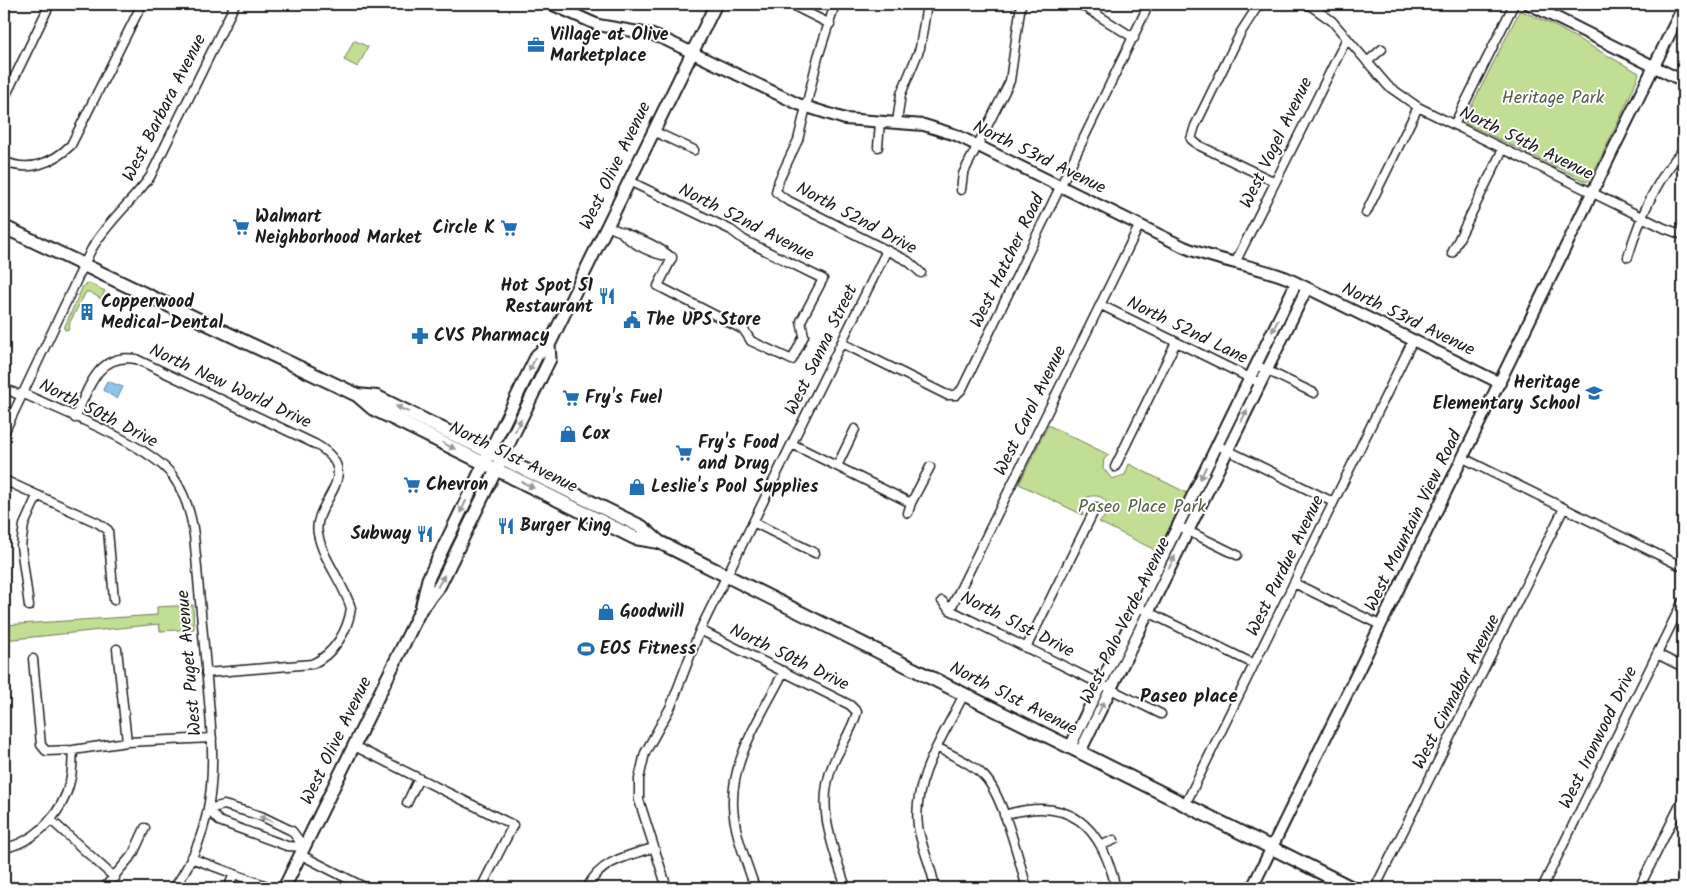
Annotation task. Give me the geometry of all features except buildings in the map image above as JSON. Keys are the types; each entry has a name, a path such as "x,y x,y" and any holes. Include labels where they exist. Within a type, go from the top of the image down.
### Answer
{"main road":[{"name":"West Olive Avenue","path":"421,609 428,579 484,463 537,355 549,345 716,4"},
{"name":"North 51st Avenue","path":"4,227 357,394 377,397 503,457 642,526 659,542 1352,888"},
{"name":"West Olive Avenue","path":"284,888 421,609 440,585 503,457 550,359 549,345"},
{"name":"North 51st Avenue","path":"357,394 372,408 635,538 659,542"}],"street":[{"path":"4,98 50,4"},
{"path":"4,161 26,166 50,161 63,153 76,139 142,4"},
{"name":"West Barbara Avenue","path":"4,433 83,265 101,232 138,193 150,177 235,4"},
{"name":"North 53rd Avenue","path":"551,4 598,25 650,34 807,108 845,119 897,122 933,127 978,145 1139,226 1202,254 1270,271 1500,382"},
{"path":"790,4 830,24"},
{"path":"807,108 818,57 835,4"},
{"path":"897,122 901,94 920,48 926,4"},
{"path":"961,190 963,174 1010,81 1021,4"},
{"path":"1080,4 1134,38"},
{"name":"West Hatcher Road","path":"842,344 947,394 956,395 962,389 1149,4"},
{"path":"1259,4 1241,32 1195,126 1191,139 1198,145 1275,182"},
{"name":"North 54th Avenue","path":"1308,4 1326,16 1388,86 1418,107 1643,218 1683,235"},
{"path":"1454,125 1514,4"},
{"path":"1528,4 1683,81"},
{"name":"West Mountain View Road","path":"1252,888 1683,7"},
{"name":"West Vogel Avenue","path":"1236,263 1347,38"},
{"path":"1367,62 1382,50"},
{"path":"1366,213 1418,107"},
{"name":"North 52nd Drive","path":"807,108 798,140 779,180 776,192 786,199 908,261 921,274"},
{"path":"878,147 880,122"},
{"path":"653,131 694,150"},
{"path":"1452,253 1503,149"},
{"path":"1628,256 1662,176 1683,150"},
{"name":"North 52nd Avenue","path":"607,226 631,234 664,251 672,258 658,286 744,330 751,341 792,360 804,336 801,321 823,279 744,240 731,230 629,181"},
{"name":"West Carol Avenue","path":"950,610 1139,226"},
{"name":"West Sanna Street","path":"653,848 639,800 639,779 645,753 671,706 700,630 887,250"},
{"name":"West Palo Verde Avenue","path":"1075,750 1100,684 1296,283"},
{"name":"West Palo Verde Avenue","path":"1075,750 1110,689 1306,288"},
{"name":"North 52nd Lane","path":"1100,305 1260,383"},
{"name":"West Purdue Avenue","path":"1185,805 1413,340"},
{"path":"1115,466 1176,342"},
{"name":"North New World Drive","path":"76,418 99,371 116,359 125,357 136,359 315,444 327,451 336,465 338,473 336,483 317,524 317,533 322,547 351,608 350,617 334,650 325,658 312,664 206,673"},
{"name":"North 52nd Lane","path":"1256,365 1314,393"},
{"name":"North 50th Drive","path":"4,388 76,418 155,458 171,474 182,490 190,513"},
{"path":"837,466 855,429"},
{"path":"792,444 910,503"},
{"path":"1217,445 1333,502"},
{"path":"1463,458 1683,567"},
{"path":"908,513 910,503 930,467"},
{"path":"4,480 98,523 108,530 114,600"},
{"path":"29,606 21,546 24,525 37,496"},
{"path":"1026,648 1096,507"},
{"name":"West Cinnabar Avenue","path":"1375,888 1564,508"},
{"name":"West Puget Avenue","path":"174,888 192,858 208,809 214,774 194,535 190,513"},
{"path":"753,522 815,553"},
{"path":"1178,526 1237,556"},
{"path":"1294,583 1380,625"},
{"name":"North 51st Drive","path":"942,601 950,610 1161,714"},
{"name":"West Ironwood Drive","path":"1542,888 1683,601"},
{"path":"1138,607 1254,664"},
{"name":"North 50th Drive","path":"700,630 850,705 857,712 826,783 824,805 830,837 846,888"},
{"path":"116,649 127,742"},
{"path":"1657,654 1683,667"},
{"path":"33,659 41,745 46,751 73,750 127,742 212,738"},
{"path":"755,888 733,808 735,775 784,671"},
{"path":"935,888 920,838 917,810 921,784 964,694"},
{"path":"354,746 512,825 481,888"},
{"path":"938,748 966,762 986,777 997,795 1027,888"},
{"path":"4,848 14,846 31,836 51,820 66,794 71,780 73,750"},
{"path":"407,803 419,778"},
{"path":"1639,888 1683,799"},
{"path":"302,851 292,831 261,816 224,805 208,809 219,821 302,851 366,888"},
{"path":"1004,815 1033,808 1063,812 1082,821 1102,846 1116,888"},
{"path":"51,820 115,878"},
{"path":"104,888 115,878 132,854 145,828"},
{"path":"1102,846 1114,840"},
{"path":"588,888 594,876 608,864 653,848 667,888"},
{"path":"192,858 264,885"},
{"path":"228,888 234,874"}],"green space":[{"name":"Heritage Park","path":"1520,10 1553,25 1639,73 1615,129 1587,182 1465,123 1466,117"},
{"path":"354,40 368,47 358,67 344,60"},
{"path":"89,283 105,291 101,299 90,292 86,292 70,322 69,329 65,330 64,328 83,286"},
{"name":"Paseo Place Park","path":"1048,425 1109,455 1104,459 1103,468 1112,479 1125,475 1129,464 1189,494 1161,553 1099,522 1107,512 1108,507 1104,499 1100,497 1087,497 1081,508 1083,515 1019,484"},
{"path":"193,605 194,629 160,631 159,624 4,640 4,625 157,615 157,607"}],"water":[{"path":"107,381 123,387 117,399 103,390"}],"place":[{"name":"Village at Olive Marketplace","path":"536,45"},
{"name":"Walmart Neighborhood Market","path":"241,227"},
{"name":"Circle K","path":"509,228"},
{"name":"Hot Spot 51 Restaurant","path":"607,296"},
{"name":"Copperwood Medical-Dental","path":"87,312"},
{"name":"The UPS Store","path":"632,320"},
{"name":"CVS Pharmacy","path":"420,336"},
{"name":"Heritage Elementary School","path":"1594,393"},
{"name":"Fry's Fuel","path":"571,398"},
{"name":"Cox","path":"568,434"},
{"name":"Fry's Food and Drug","path":"684,453"},
{"name":"Chevron","path":"412,485"},
{"name":"Leslie's Pool Supplies","path":"637,487"},
{"name":"Burger King","path":"506,526"},
{"name":"Subway","path":"425,534"},
{"name":"Goodwill","path":"606,612"},
{"name":"EOS Fitness","path":"586,649"}],"district":[{"name":"Paseo place","path":"1189,697"}]}
